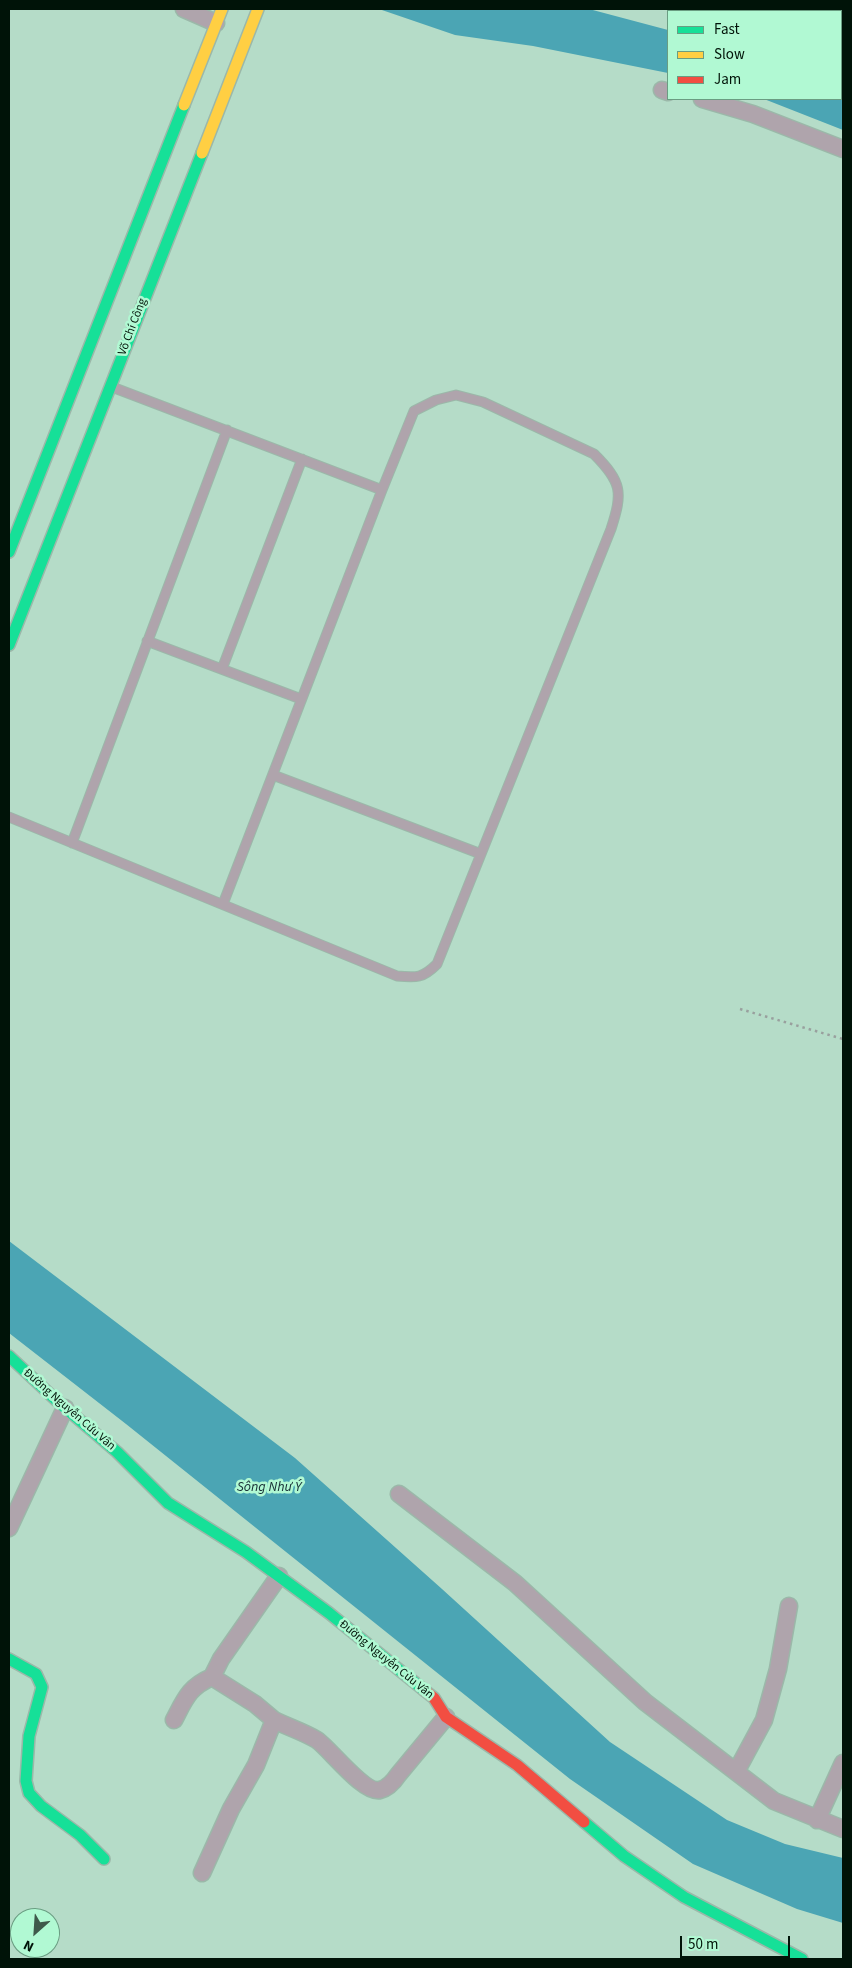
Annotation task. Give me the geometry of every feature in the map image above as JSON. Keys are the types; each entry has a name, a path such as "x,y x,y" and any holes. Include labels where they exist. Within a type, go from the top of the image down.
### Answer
{"street":[{"path":"9,552 23,527 219,16 184,9"},
{"name":"Võ Chí Công","path":"9,645 47,536 110,386 258,9"},
{"path":"705,100 753,114 843,149"},
{"name":"Đường Nguyễn Cửu Vân","path":"9,1356 65,1408 117,1452 168,1503 246,1552 329,1613 434,1698 446,1717 517,1765 624,1856 684,1897 802,1959"},
{"path":"9,1528 65,1408"},
{"path":"399,1494 515,1583 645,1702 774,1801 843,1829"},
{"path":"174,1720 192,1688 212,1677 221,1659 279,1576"},
{"path":"736,1772 764,1720 778,1669 789,1606"},
{"path":"9,1659 36,1674 42,1687 28,1736 26,1780 29,1792 40,1806 80,1835 104,1859"},
{"path":"212,1677 254,1704 274,1720 317,1740 348,1771 373,1790 380,1790 390,1785 446,1717"},
{"path":"202,1873 231,1809 256,1765 274,1720"},
{"path":"817,1820 843,1763"}],"lane":[{"path":"110,386 382,490"},
{"path":"9,817 397,976 415,978 427,974 437,964 611,529 619,504 618,486 608,468 594,454 483,402 456,396 436,400 414,411 223,904"},
{"path":"72,843 227,430"},
{"path":"222,669 302,459"},
{"path":"147,641 302,699"},
{"path":"273,775 481,854"}],"path":[{"path":"740,1009 843,1039"}],"water":[{"path":"379,9 589,9 667,30 667,73 533,46 455,35"},
{"path":"842,90 843,130 767,100 842,100"},
{"name":"Sông Như Ý","path":"9,1241 295,1458 610,1742 727,1820 785,1844 843,1858 843,1923 797,1909 693,1864 570,1779 126,1424 9,1333"}],"traffic: fast":[{"path":"9,552 184,105"},
{"path":"9,645 202,153"},
{"path":"9,1356 56,1400 117,1452 168,1503 246,1552 329,1613 424,1690"},
{"path":"9,1659 36,1674 42,1687 29,1736 26,1781 29,1793 41,1806 80,1835 104,1859"},
{"path":"584,1822 624,1856 684,1897 802,1959"}],"traffic: slow":[{"path":"184,105 222,9"},
{"path":"202,153 258,9"}],"traffic: jam":[{"path":"424,1690 434,1698 446,1717 517,1765 584,1822"}]}
